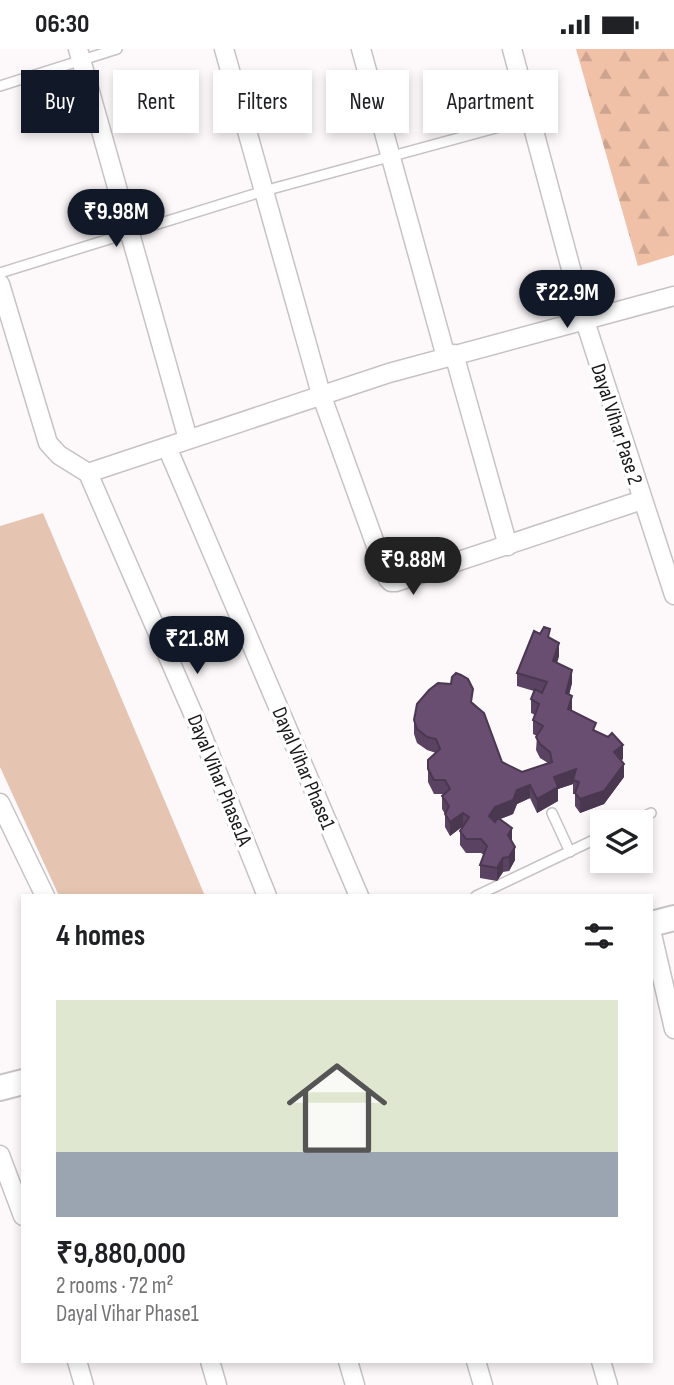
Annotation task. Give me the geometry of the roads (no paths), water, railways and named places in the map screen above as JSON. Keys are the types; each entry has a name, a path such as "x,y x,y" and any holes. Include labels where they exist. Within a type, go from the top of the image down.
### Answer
{"street":[{"path":"224,49 321,394 388,579 391,582 508,546 642,500"},
{"path":"360,49 508,546"},
{"name":"Dayal Vihar Pase 2","path":"512,49 518,70"},
{"path":"80,54 188,439"},
{"name":"Dayal Vihar Pase 2","path":"536,133 584,321 674,595"},
{"path":"0,284 48,443 53,450 88,473 321,394 450,355 674,296"},
{"name":"Dayal Vihar Phase1","path":"167,447 358,894"},
{"name":"Dayal Vihar Phase1A","path":"88,473 201,733 266,894"},
{"path":"0,803 45,894"},
{"path":"653,923 674,918"},
{"path":"653,939 674,1029"},
{"path":"0,1088 21,1083"},
{"path":"0,1155 21,1211"},
{"path":"78,1363 84,1385"},
{"path":"211,1363 217,1385"},
{"path":"349,1363 355,1385"},
{"path":"477,1363 483,1385"},
{"path":"602,1363 608,1385"}],"lane":[{"path":"0,86 80,54 117,49"},
{"path":"0,273 264,191 478,133"},
{"path":"552,813 570,852"},
{"path":"480,894 590,842"}]}
